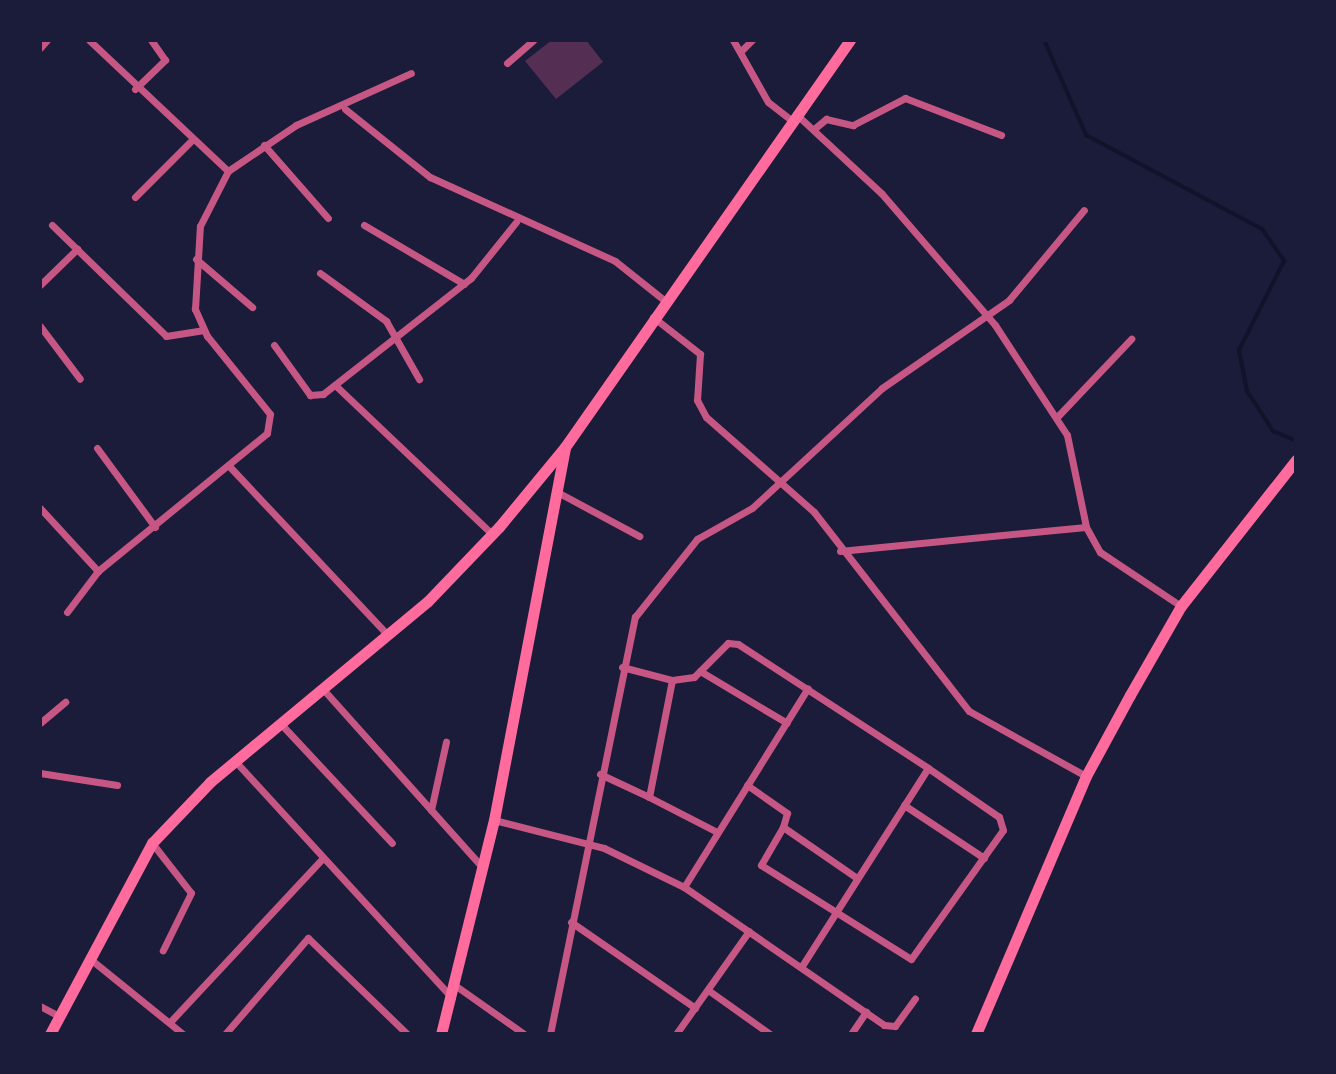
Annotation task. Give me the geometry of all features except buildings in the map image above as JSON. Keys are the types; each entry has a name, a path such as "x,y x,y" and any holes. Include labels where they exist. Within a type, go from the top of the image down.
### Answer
{"main road":[{"path":"50,1034 152,843 235,761 388,635 492,534 565,447 664,300 850,40"},
{"path":"441,1034 456,986 481,866 494,820 561,494 565,447"},
{"path":"976,1034 1086,776 1181,606 1295,461"}],"street":[{"path":"40,48 47,40"},
{"path":"89,40 190,142 228,171"},
{"path":"135,89 165,60 151,40"},
{"path":"507,63 533,40"},
{"path":"733,40 742,50 768,102 814,129 882,194 988,316 1057,417 1072,449 1086,527 1111,564 1181,606"},
{"path":"742,50 752,40"},
{"path":"67,612 98,571 230,467 272,423 203,330 195,309 200,226 228,171 264,145 345,109 411,73"},
{"path":"814,129 826,119 853,125 905,98 1001,135"},
{"path":"345,109 430,177 516,222 615,261 664,300"},
{"path":"135,197 190,142"},
{"path":"264,145 328,218"},
{"path":"550,1034 629,626 687,551 752,508 779,479 882,388 988,316 1084,210"},
{"path":"274,345 310,395 335,385 464,284 516,222"},
{"path":"52,225 166,336 203,330"},
{"path":"364,225 464,284"},
{"path":"40,285 77,249"},
{"path":"196,259 252,307"},
{"path":"320,273 397,338 419,379"},
{"path":"653,317 700,354 700,409 814,512 840,551 969,711 1086,776"},
{"path":"40,326 80,379"},
{"path":"1057,417 1131,339"},
{"path":"335,385 492,534"},
{"path":"97,448 155,527"},
{"path":"230,467 388,635"},
{"path":"561,494 639,536"},
{"path":"40,508 98,571"},
{"path":"840,551 1086,527"},
{"path":"622,667 672,680 700,671 733,642 928,768 1003,824 984,858 911,959 834,914 759,862 783,827 787,813 747,785"},
{"path":"700,671 787,723"},
{"path":"649,797 672,680"},
{"path":"322,688 481,866"},
{"path":"684,887 808,688"},
{"path":"40,723 65,702"},
{"path":"280,723 392,843"},
{"path":"431,811 446,742"},
{"path":"235,761 452,999"},
{"path":"801,967 928,768"},
{"path":"40,773 117,785"},
{"path":"600,774 717,832"},
{"path":"904,805 984,858"},
{"path":"494,820 585,844 684,887 866,1012 895,1026 915,998"},
{"path":"783,827 857,878"},
{"path":"152,843 191,893 163,950"},
{"path":"170,1022 323,858"},
{"path":"571,922 695,1008"},
{"path":"677,1034 749,931"},
{"path":"225,1034 308,938 407,1034"},
{"path":"89,958 183,1034"},
{"path":"456,986 524,1034"},
{"path":"708,990 770,1034"},
{"path":"40,1006 59,1016"},
{"path":"851,1034 866,1012"}],"waterway":[{"path":"1044,40 1086,135 1262,229 1284,261 1239,350 1247,391 1273,431 1296,441"}]}
